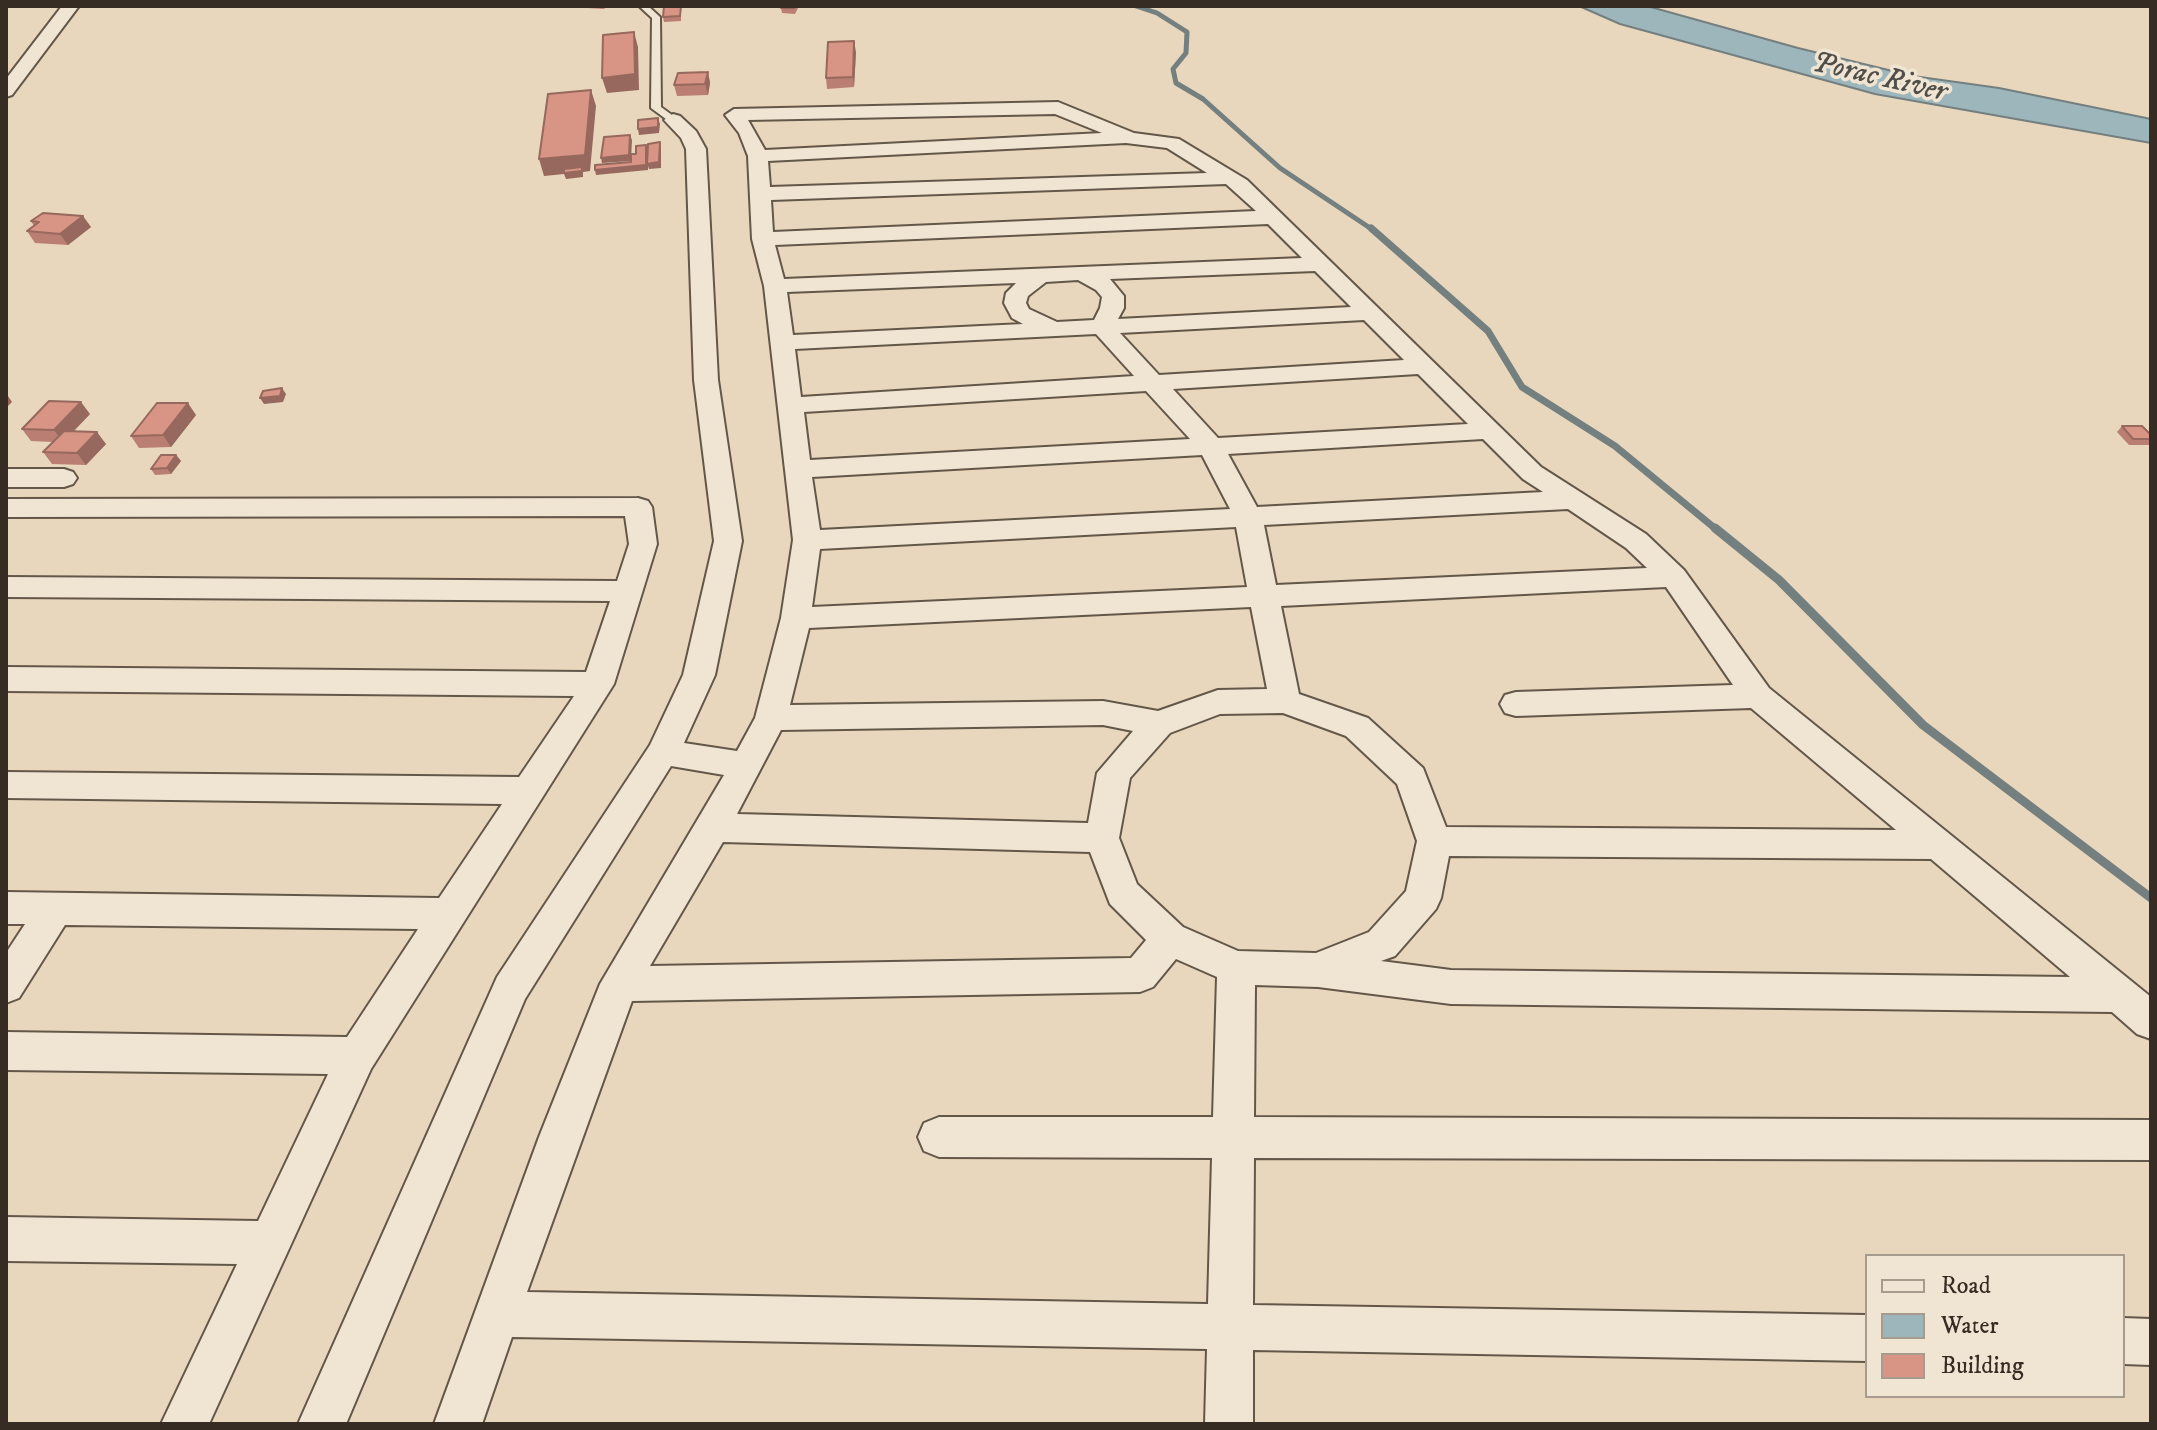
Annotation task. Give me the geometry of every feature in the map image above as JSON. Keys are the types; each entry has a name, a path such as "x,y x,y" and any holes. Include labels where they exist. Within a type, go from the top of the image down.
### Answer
{"street":[{"path":"6,91 71,6"},
{"path":"458,1424 619,984 713,828 771,718 796,618 807,540 775,286 763,239 758,156 748,132 734,115 1058,108 1130,138"},
{"path":"322,1424 510,989 663,752 699,675 728,541 706,380 696,149 689,135 673,120"},
{"path":"758,156 1156,138 1172,143 1240,184 1532,473 1636,541 1674,577 1758,696 2151,1021"},
{"path":"760,194 1229,178"},
{"path":"763,239 1273,217"},
{"path":"775,286 1320,264"},
{"path":"1082,274 1104,285 1113,296 1112,308 1102,327"},
{"path":"1041,275 1017,293 1015,303 1020,313 1053,329"},
{"path":"782,343 1370,313"},
{"path":"1102,327 1211,446 1248,517 1285,701"},
{"path":"790,405 1424,366"},
{"path":"798,469 1489,431"},
{"path":"6,478 64,478"},
{"path":"807,540 1570,500"},
{"path":"6,508 638,507 643,544 598,684 357,1056 185,1424"},
{"path":"796,618 1674,577"},
{"path":"6,587 628,591"},
{"path":"6,679 598,684"},
{"path":"1516,704 1758,696"},
{"path":"1317,970 1382,944 1423,898 1434,841 1411,777 1357,727 1285,701 1218,702 1159,724 1114,773 1102,838 1123,893 1170,939 1236,968 1317,970 1451,987 2119,995"},
{"path":"771,718 1103,713 1159,724"},
{"path":"663,752 746,766"},
{"path":"6,785 529,791"},
{"path":"713,828 1102,838"},
{"path":"1434,841 1939,845"},
{"path":"6,908 450,914"},
{"path":"6,986 55,909"},
{"path":"619,984 1140,975 1170,939"},
{"path":"1229,1424 1236,968"},
{"path":"6,1051 357,1056"},
{"path":"939,1137 2151,1140"},
{"path":"6,1239 269,1243"},
{"path":"496,1314 1865,1338"},
{"path":"2125,1341 2151,1342"}],"lane":[{"path":"643,6 656,17 656,108 673,120"}],"water":[{"name":"Porac River","path":"1579,6 1647,6 1913,76 1999,88 2151,119 2151,143 1875,94 1620,24"}],"building":[{"path":"664,6 681,6 680,16 663,17"},
{"path":"634,32 635,74 602,78 603,35"},
{"path":"854,41 853,77 826,78 828,42"},
{"path":"708,72 705,84 674,85 678,73"},
{"path":"591,90 585,155 539,159 548,94"},
{"path":"658,118 658,127 638,129 638,120"},
{"path":"630,135 629,155 601,158 604,137"},
{"path":"660,142 659,162 647,164 648,144"},
{"path":"646,145 646,165 595,170 595,165 631,162 636,146"},
{"path":"582,167 582,171 564,173 564,169"},
{"path":"43,213 83,216 60,234 27,231 39,222 31,221"},
{"path":"282,388 280,396 260,398 263,391"},
{"path":"49,401 81,402 54,430 22,429"},
{"path":"157,403 188,403 163,435 131,436"},
{"path":"2122,426 2142,426 2151,439 2133,439"},
{"path":"64,431 97,432 77,453 43,452"},
{"path":"161,455 176,455 167,468 151,469"}],"waterway":[{"path":"1136,6 1157,13 1187,32 1186,53 1173,69 1176,83 1203,99 1280,168 1373,230"},
{"path":"1371,228 1488,331 1522,387 1615,446 1717,530"},
{"path":"1715,528 1779,580 1923,725 2151,898"}]}
